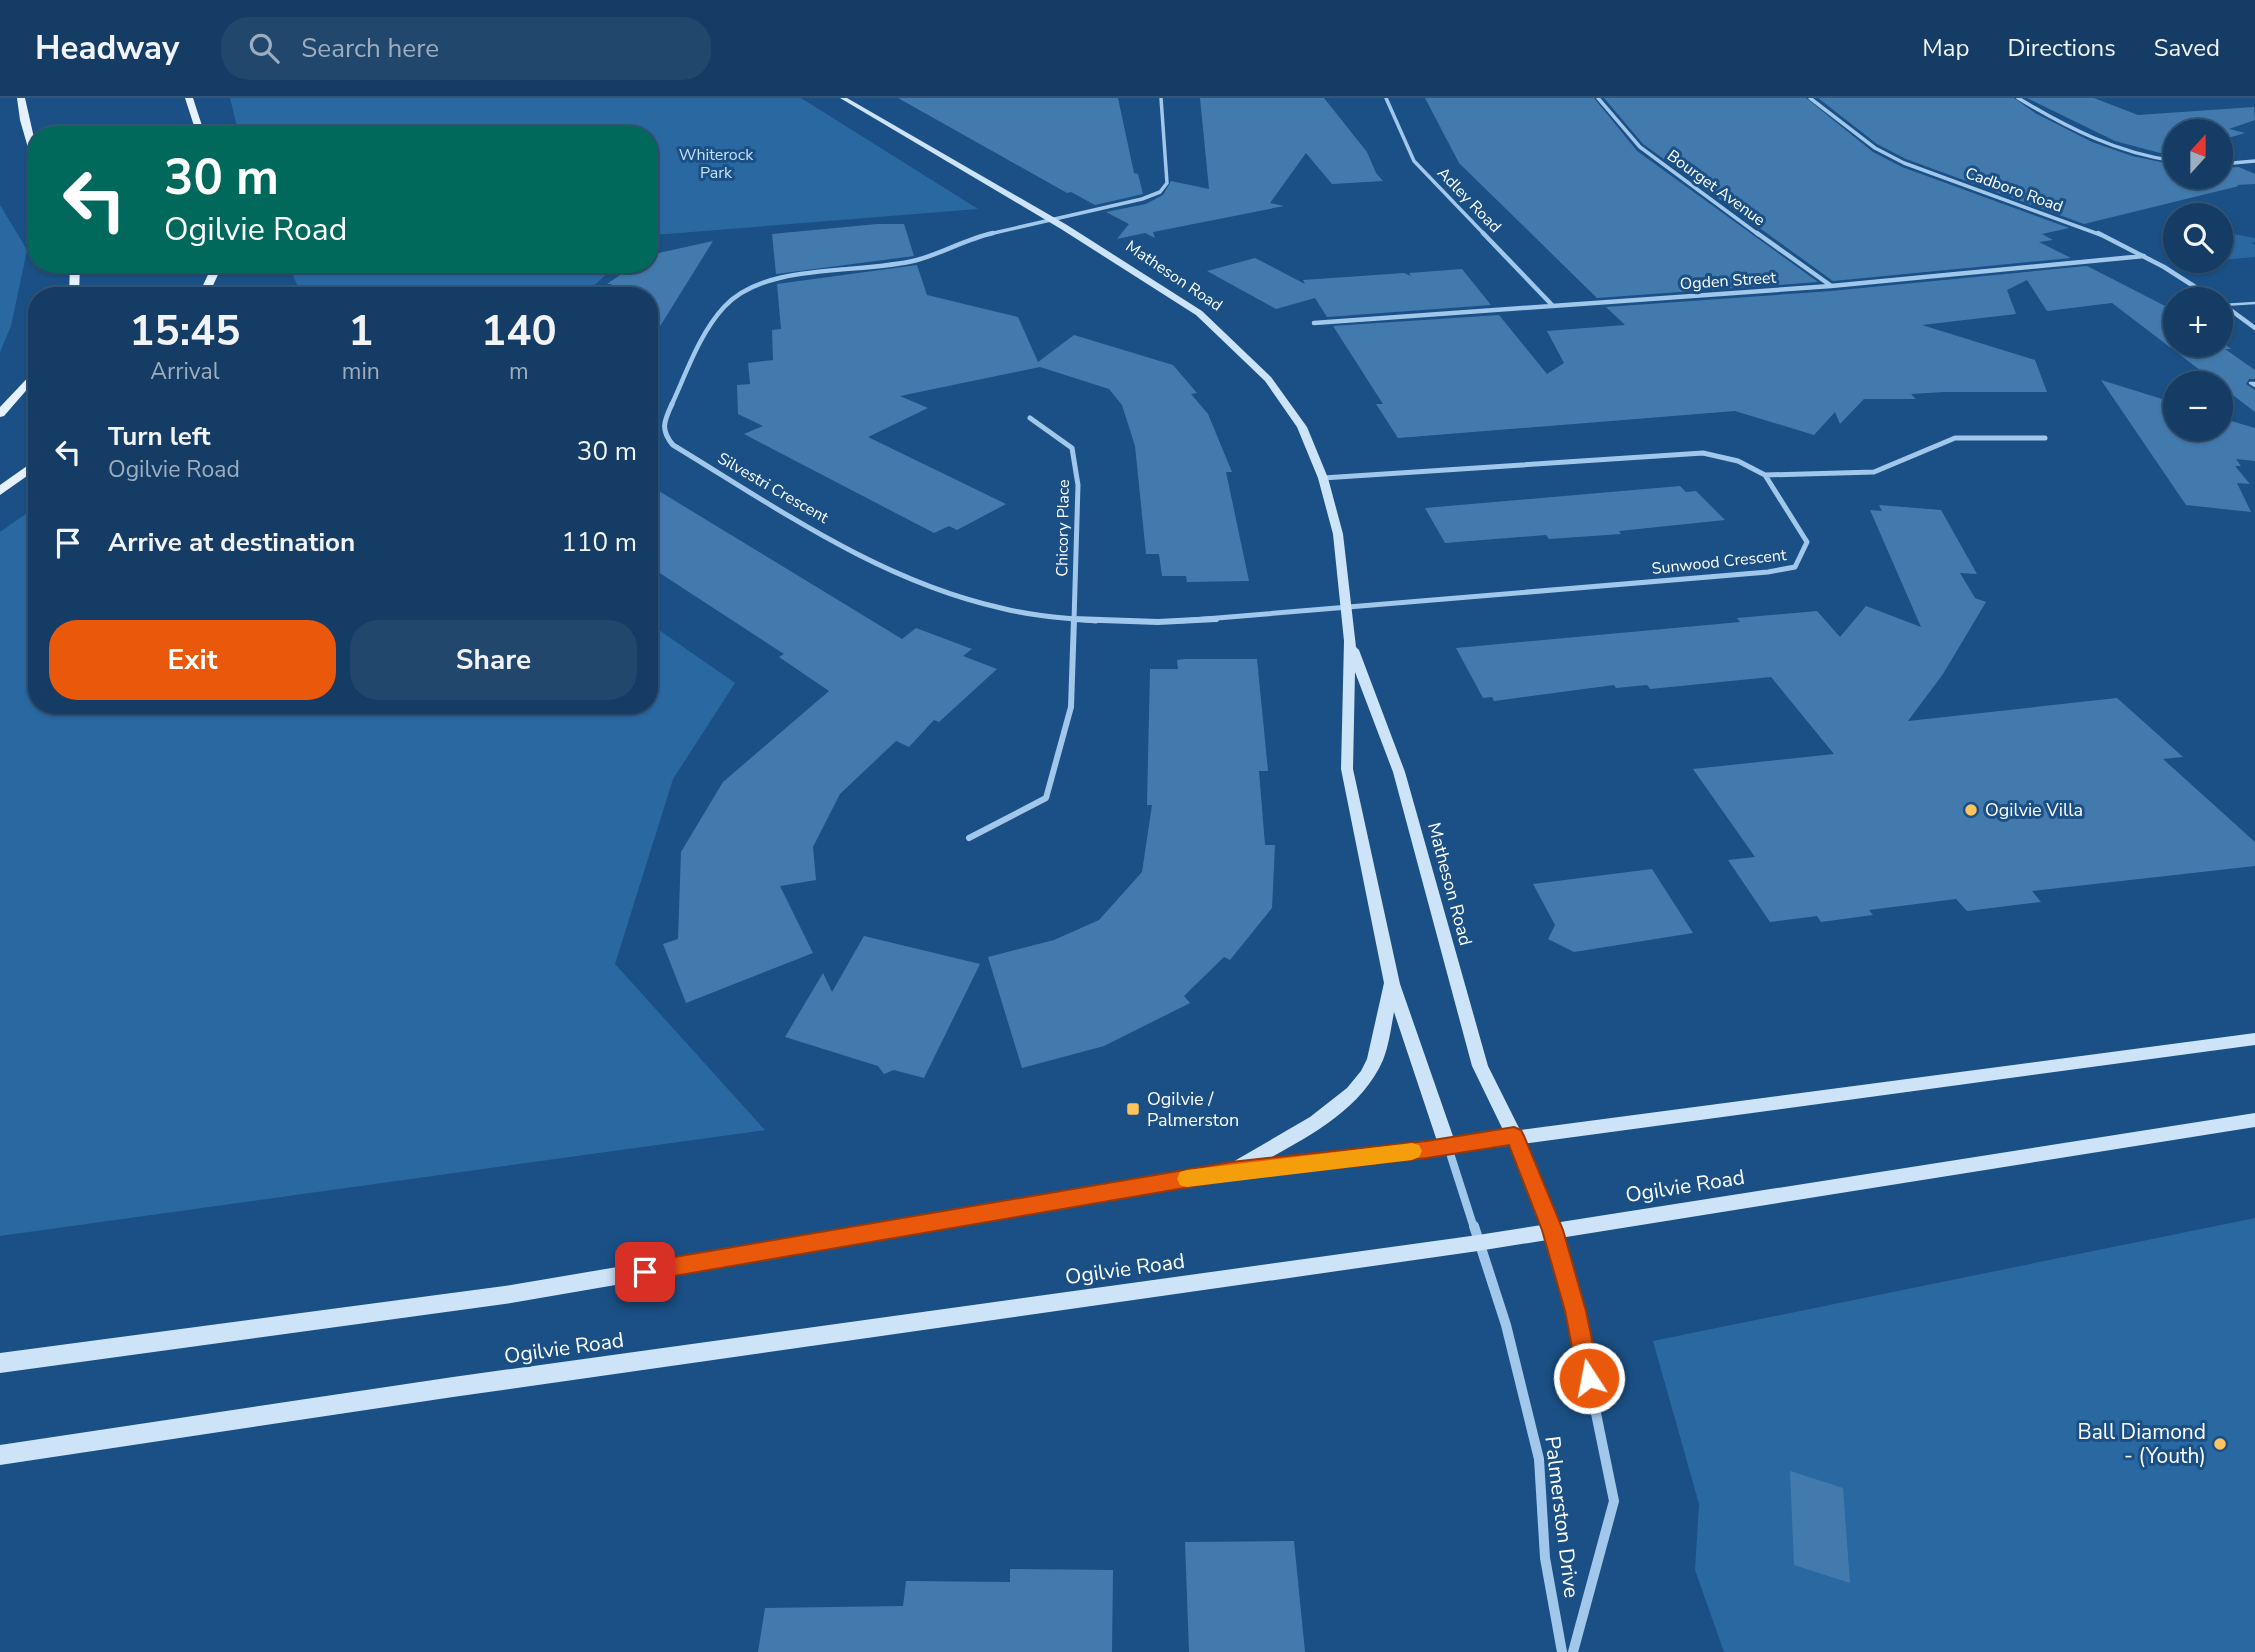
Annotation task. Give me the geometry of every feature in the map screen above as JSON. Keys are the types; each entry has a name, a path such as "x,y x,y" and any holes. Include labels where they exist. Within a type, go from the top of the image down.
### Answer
{"main road":[{"path":"21,98 28,134"},
{"path":"189,98 198,126"},
{"path":"0,414 28,381"},
{"path":"0,491 28,470"}],"street":[{"name":"Matheson Road","path":"843,98 1051,220 1199,313 1268,379 1302,427 1323,478 1338,534 1350,641 1347,769 1392,984 1448,1147"},
{"path":"1051,220 1160,192 1167,183 1161,98"},
{"name":"Adley Road","path":"1386,98 1414,161 1553,306"},
{"name":"Bourget Avenue","path":"1598,98 1640,148 1831,286"},
{"name":"Cadboro Road","path":"1810,98 1875,148 1904,163 2095,232 2144,256 2194,287"},
{"path":"2018,98 2082,134 2119,148 2163,158"},
{"path":"2233,163 2255,161"},
{"name":"Silvestri Crescent","path":"1051,220 961,241 925,257 899,264 783,278 752,287 724,307 696,351 664,422 664,434 673,445 864,556 912,580 952,595 999,607 1074,619 1201,622 1346,607"},
{"name":"Ogden Street","path":"1314,323 1831,286 2144,256"},
{"path":"2233,312 2255,328"},
{"name":"Chicory Place","path":"969,838 1046,798 1071,707 1078,485 1072,448 1030,418"},
{"path":"1323,478 1703,453 1738,461 1765,475 1874,472 1955,438 2045,438"},
{"name":"Sunwood Crescent","path":"1346,607 1768,572 1795,567 1807,542 1765,475"},
{"name":"Matheson Road","path":"1350,641 1399,772 1480,1066 1514,1136"},
{"path":"1231,1171 1310,1128 1359,1085 1374,1061 1392,984"},
{"path":"0,1363 511,1294 1231,1171 1448,1147 1514,1136 2255,1039"},
{"name":"Ogilvie Road","path":"0,1455 453,1387 1478,1243 2255,1120"},
{"name":"Palmerston Drive","path":"1514,1136 1553,1230 1575,1311 1614,1501 1573,1652"},
{"name":"Palmerston Drive","path":"1448,1147 1506,1325 1539,1459 1545,1558 1562,1652"}],"lane":[{"path":"2233,304 2255,303"}],"green space":[{"name":"Whiterock Park","path":"230,98 801,98 978,209 658,235 658,126 237,126"},
{"path":"0,205 27,250 11,326 0,352"},
{"path":"2233,234 2255,238 2255,242 2251,243 2255,245 2255,257 2233,259"},
{"path":"292,273 607,273 593,287 298,287"},
{"path":"28,512 28,714 658,714 658,629 735,683 673,779 615,964 765,1130 0,1236 0,532"},
{"path":"2255,1218 2255,1652 1724,1652 1695,1570 1699,1504 1653,1341"}],"building":[{"path":"898,98 1118,98 1134,173 1138,174 1143,194 1095,205 1071,192 1067,193"},
{"path":"1200,98 1324,98 1367,152 1376,173 1383,181 1332,184 1306,153 1270,203 1284,206 1153,232 1155,238 1145,233 1117,239 1129,224 1106,212 1146,204 1163,195 1171,181 1209,189"},
{"path":"1425,98 1594,98 1637,151 1818,282 1597,298 1459,163"},
{"path":"1604,98 1806,98 1873,152 1902,167 2069,228 2042,234 2053,240 2039,242 2071,258 1833,281 1643,144"},
{"path":"1818,98 2014,98 2035,113 2092,142 2132,156 2163,162 2163,189 2227,189 2084,224 1906,159 1877,144"},
{"path":"2027,98 2094,98 2138,115 2254,107 2255,120 2233,128 2233,119 2163,119 2163,154 2115,141"},
{"path":"2233,130 2245,133 2233,136"},
{"path":"2233,167 2255,174 2255,184 2236,185 2239,186 2233,187"},
{"path":"904,224 914,256 776,274 772,234"},
{"path":"713,241 658,330 658,287 608,287 612,284 607,284 623,273 658,273 658,253"},
{"path":"1255,258 1305,284 1303,280 1404,273 1411,276 1409,273 1462,269 1491,305 1327,317 1315,298 1276,309 1207,271"},
{"path":"917,265 927,295 1018,317 1038,362 1074,335 1173,365 1197,393 1191,394 1208,414 1232,472 1226,472 1249,581 1187,582 1186,576 1162,576 1159,554 1146,554 1135,446 1122,405 1109,389 1040,367 900,396 928,408 868,437 1006,504 957,530 949,526 934,533 744,434 763,426 738,414 737,385 750,384 748,363 773,360 772,330 781,329 777,284"},
{"path":"2087,266 2163,305 2163,342 2112,303 2047,311 2027,280 2007,290 2016,314 1922,325 2035,360 2047,392 1944,392 1911,394 1916,399 1864,399 1840,424 1835,412 1814,435 1735,411 1398,438 1376,404 1383,404 1333,326 1499,315 1547,374 1564,363 1547,331 1625,325 1606,307 1831,291"},
{"path":"2233,355 2255,370 2255,379 2249,379 2246,384 2255,390 2255,412 2233,395 2233,371 2201,371 2183,357 2233,357"},
{"path":"2101,380 2163,399 2163,441 2233,441 2233,422 2255,428 2255,461 2236,459 2241,466 2235,466 2250,484 2237,483 2251,512 2186,505"},
{"path":"1680,486 1686,492 1696,491 1725,520 1619,531 1621,534 1549,539 1546,535 1445,543 1425,508"},
{"path":"658,490 902,639 916,628 972,649 963,656 997,669 939,722 934,720 909,747 896,741 840,794 813,847 816,880 780,886 813,953 686,1003 663,944 678,939 681,852 723,782 829,691 779,657 784,654 658,572"},
{"name":"Ogilvie Villa","path":"1879,505 1941,510 1977,574 1960,573 1975,598 1986,602 1943,674 1908,721 2117,698 2183,757 2163,759 2255,842 2255,866 2032,891 2041,902 1967,911 1956,899 1869,910 1873,915 1821,922 1817,916 1770,922 1728,860 1755,857 1693,769 1834,754 1771,677 1650,689 1647,685 1616,688 1614,685 1494,701 1492,697 1483,698 1456,648 1740,622 1737,618 1817,611 1840,637 1866,606 1921,627 1870,510 1882,511"},
{"path":"1257,659 1268,771 1259,771 1265,845 1275,845 1272,908 1230,960 1224,957 1184,996 1190,1003 1104,1046 1022,1068 988,957 1054,940 1099,920 1142,872 1152,805 1147,805 1150,669 1178,669 1177,660"},
{"path":"1652,869 1693,933 1574,952 1548,939 1555,925 1533,884"},
{"path":"864,936 980,964 924,1078 894,1070 884,1074 878,1066 785,1037 823,973 832,992"},
{"path":"1790,1471 1843,1488 1850,1583 1794,1565"},
{"path":"1294,1541 1305,1652 1189,1652 1185,1542"},
{"path":"1010,1569 1113,1570 1112,1652 758,1652 765,1608 903,1606 906,1581 1010,1582"}],"slow traffic":[{"path":"1187,1179 1231,1171 1412,1151"}],"place":[{"name":"Ogilvie Villa","path":"1971,810"},
{"name":"Ogilvie / Palmerston","path":"1133,1109"},
{"name":"Ball Diamond - (Youth)","path":"2220,1444"}],"route":[{"path":"645,1272 1231,1171 1448,1147 1514,1136 1553,1230 1575,1311 1589,1378"}]}
